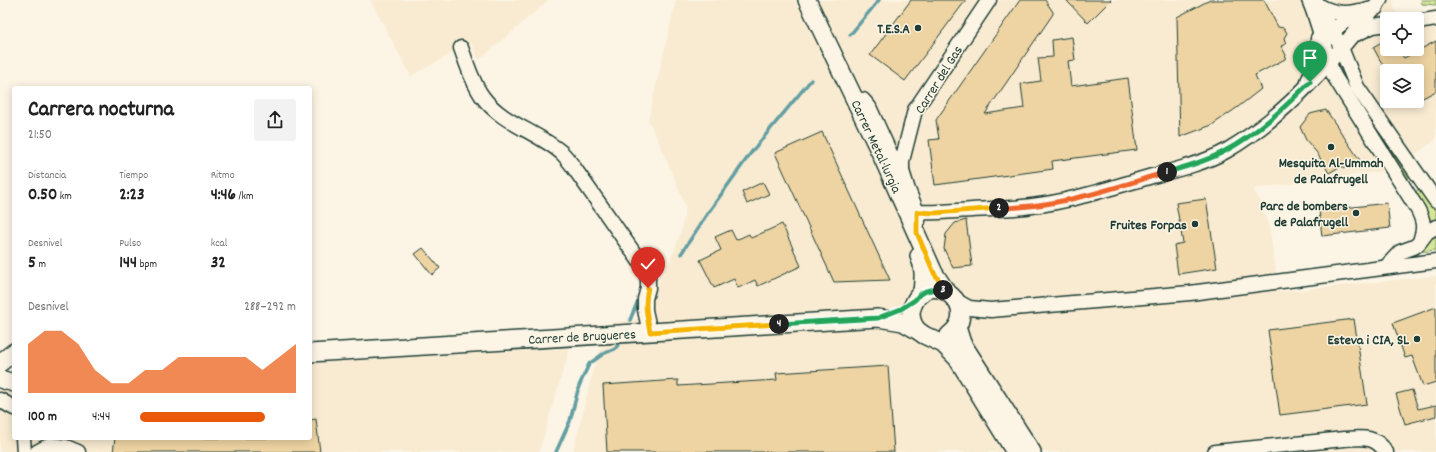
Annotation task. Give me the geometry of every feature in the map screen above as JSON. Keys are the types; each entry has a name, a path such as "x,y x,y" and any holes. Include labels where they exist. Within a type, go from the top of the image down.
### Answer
{"main road":[{"name":"Carrer Metal·lurgia","path":"800,0 920,259 924,274 918,297"},
{"name":"Carrer Metal·lurgia","path":"807,0 880,152 934,273 952,297"},
{"path":"878,318 901,309 931,289 936,289 952,297 961,315 958,325 950,334 932,338"},
{"path":"917,330 911,313 918,297"},
{"path":"878,318 903,322 950,350 963,355 1032,452"},
{"name":"Carrer de Brugueres","path":"312,353 878,318"},
{"path":"958,325 963,355 1015,452"},
{"path":"0,363 12,354"},
{"path":"0,379 12,382"},
{"path":"0,392 12,391"}],"street":[{"name":"Carrer del Gas","path":"917,233 917,212 902,171 902,161 915,110 989,0"},
{"path":"1313,5 1337,13 1351,13 1378,8"},
{"path":"1313,5 1324,15 1333,31 1339,85"},
{"path":"1313,5 1351,85 1368,104 1436,201"},
{"path":"1333,31 1378,8"},
{"path":"1335,52 1378,8"},
{"path":"1424,21 1436,19"},
{"path":"1306,86 1323,60 1367,28 1380,25"},
{"path":"461,48 482,96 494,110 508,120 562,153 643,266 648,279 645,310 650,332"},
{"path":"917,212 935,213 1046,204 1091,194 1181,168 1224,152 1246,138 1282,110 1306,86 1318,78 1324,77 1339,85 1422,218 1424,230 1418,244 1400,252 1387,266"},
{"path":"854,99 863,100 869,107 895,164 902,171"},
{"path":"1399,180 1410,187 1418,184 1419,177"},
{"path":"1421,238 1427,232 1436,227"},
{"path":"952,297 969,308 991,310 1196,292 1387,266 1436,261"},
{"path":"958,325 991,310"},
{"path":"0,400 12,407"},
{"path":"1215,452 1364,438 1373,440 1381,445 1386,452"},
{"path":"23,440 24,452"},
{"path":"38,452 45,440"},
{"path":"66,440 78,452"},
{"path":"38,452 50,445 66,447 78,452"}],"shaded area":[{"path":"370,0 549,0 479,60 471,43 411,76"},
{"path":"676,0 1393,0 1396,12 1380,12 1380,56 1424,56 1424,12 1436,9 1436,139 1433,142 1413,156 1383,171 1254,189 1269,224 1279,292 1436,276 1436,452 573,452 593,371 610,323 639,319 671,259 681,231 686,207 648,120"},
{"path":"570,348 539,452 0,452 0,388 8,388 12,391 12,440 312,440 312,363"}],"green space":[{"path":"1421,0 1436,0 1436,5 1422,4"},
{"path":"1371,123 1373,124 1409,178 1406,178"},
{"path":"1424,189 1436,208 1436,225 1430,227 1412,192"},
{"path":"1436,231 1436,250 1418,252"}],"building":[{"name":"T.E.S.A","path":"911,0 966,0 905,81 870,55"},
{"path":"1020,0 1045,0 1053,14 985,114 1024,108 1021,84 1041,81 1038,58 1053,57 1052,40 1072,37 1075,60 1068,61 1071,86 1128,78 1137,150 1052,161 1053,169 935,185 929,140 939,139 936,120"},
{"path":"1066,0 1111,0 1088,23"},
{"path":"1210,0 1264,0 1278,27 1284,28 1287,33 1284,38 1286,44 1281,46 1286,55 1285,59 1255,75 1261,89 1238,107 1212,125 1180,137 1177,17"},
{"path":"1436,41 1436,91 1424,97 1424,64 1382,64 1373,47 1380,43 1380,56 1403,56 1404,58 1408,56 1424,56 1424,47"},
{"name":"Mesquita Al-Ummah de Palafrugell","path":"1326,110 1363,165 1344,168 1341,166 1329,173 1317,153 1306,140 1300,127 1310,114"},
{"path":"822,132 890,280 834,282 775,153"},
{"path":"763,182 769,194 747,204 742,192"},
{"name":"Fruites Forpas","path":"1206,199 1217,268 1178,274 1174,245 1183,243 1176,203"},
{"path":"1387,203 1390,228 1322,236 1319,211"},
{"path":"966,220 972,266 953,268 944,249 946,234 955,223"},
{"path":"782,224 801,266 758,286 755,280 738,288 734,279 714,288 700,260 721,250 715,237 731,230 736,240 749,234 751,238"},
{"path":"423,248 440,268 432,275 415,254"},
{"name":"Esteva i CIA, SL","path":"1436,307 1436,382 1423,386 1412,356 1405,358 1393,323"},
{"path":"1354,319 1367,404 1280,415 1268,330"},
{"path":"888,366 894,452 607,452 603,385 678,380 678,386 777,380 776,373"},
{"path":"1412,390 1418,409 1436,405 1436,416 1405,424 1396,394"},
{"path":"316,419 320,452 113,452 115,440 312,440 312,420"}],"waterway":[{"path":"850,35 879,0"},
{"path":"681,254 705,217 753,150 811,80"},
{"path":"630,320 640,296"},
{"path":"556,452 570,421 579,386 589,364 603,354 615,349 620,342"}],"place":[{"name":"T.E.S.A","path":"918,28"},
{"name":"Mesquita Al-Ummah de Palafrugell","path":"1331,147"},
{"name":"Parc de bombers de Palafrugell","path":"1356,213"},
{"name":"Fruites Forpas","path":"1195,224"},
{"name":"Esteva i CIA, SL","path":"1417,339"}],"route":[{"path":"648,288 645,310 650,332 878,318 901,309 915,300 919,295 931,289 946,291 934,273 917,233 917,212 935,213 1046,204 1091,194 1181,168 1224,152 1246,138 1282,110 1310,82"}]}
